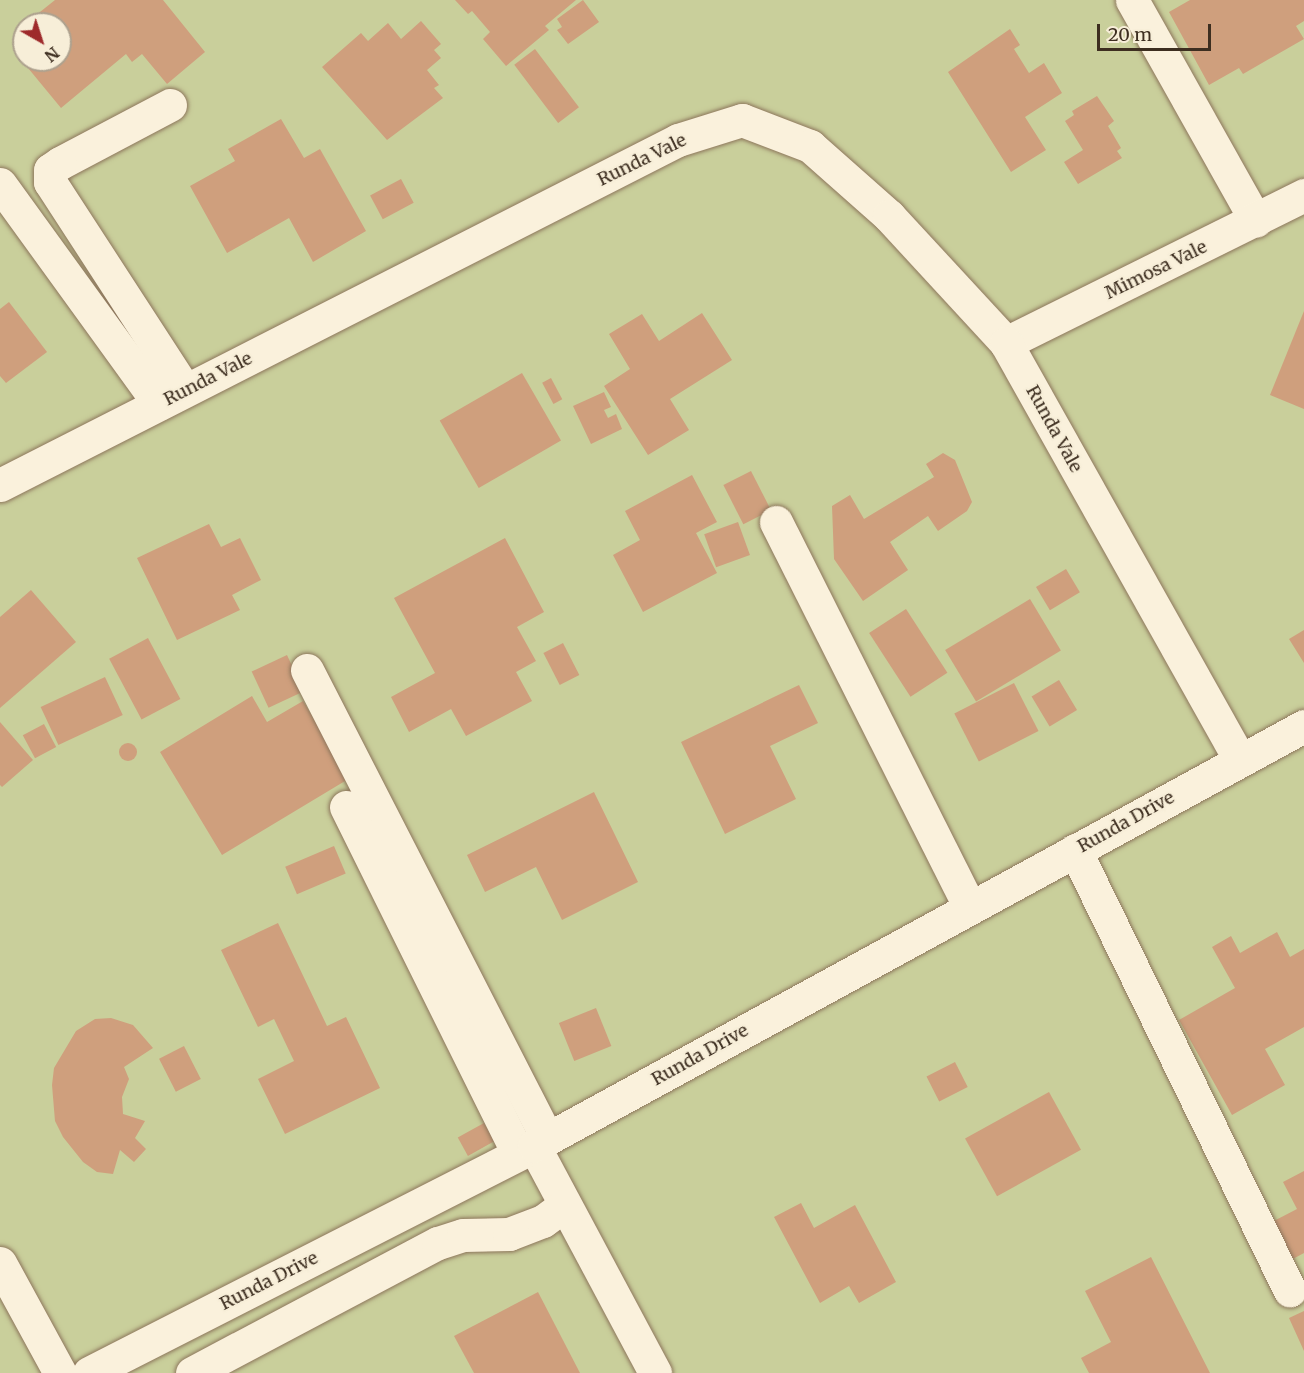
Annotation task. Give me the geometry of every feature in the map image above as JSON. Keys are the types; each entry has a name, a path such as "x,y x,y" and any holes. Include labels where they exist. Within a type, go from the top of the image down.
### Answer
{"street":[{"path":"1132,0 1256,221"},
{"path":"170,105 60,163 50,170 50,182 172,397"},
{"name":"Runda Vale","path":"0,485 678,140 742,120 810,146 889,216 1006,343 1239,759"},
{"path":"0,184 172,397"},
{"name":"Mimosa Vale","path":"1006,343 1256,221 1304,195"},
{"path":"776,522 970,907"},
{"path":"307,670 533,1146"},
{"name":"Runda Drive","path":"89,1373 533,1146 1239,759 1304,726"},
{"path":"346,807 564,1206 590,1247 655,1373"},
{"path":"1075,850 1290,1290"},
{"path":"192,1373 438,1243 463,1235 509,1234 543,1221 564,1206"},
{"path":"0,1263 60,1373"}],"green space":[{"path":"0,0 1304,0 1304,1373 0,1373"}],"building":[{"path":"55,0 163,0 205,52 167,84 142,54 132,62 126,54 61,108 31,72 72,72 72,12 40,12"},
{"path":"455,0 576,0 545,26 549,30 506,66 483,39 490,32 472,11 468,14"},
{"path":"583,0 599,22 568,44 557,30 562,27 557,19"},
{"path":"1190,0 1304,0 1304,21 1296,26 1304,39 1243,74 1239,68 1209,85 1169,12"},
{"path":"421,21 441,44 434,50 441,58 427,70 439,85 434,88 443,98 387,140 322,67 361,33 368,41 388,23 401,39"},
{"path":"1010,29 1020,45 1014,49 1029,73 1044,63 1062,93 1025,117 1046,150 1011,172 948,72"},
{"path":"535,49 579,107 558,123 514,65"},
{"path":"1097,96 1114,121 1108,126 1121,148 1117,151 1122,158 1078,184 1064,162 1083,150 1065,121 1074,115 1072,111"},
{"path":"281,119 304,158 320,149 366,231 313,262 289,218 227,253 190,186 235,161 228,149"},
{"path":"401,179 414,203 383,219 370,195"},
{"path":"9,302 47,352 6,383 0,376 0,309"},
{"path":"1304,311 1304,409 1270,395"},
{"path":"702,313 732,360 670,399 689,430 648,455 604,386 630,369 609,334 642,314 659,341"},
{"path":"522,373 561,441 479,488 440,420"},
{"path":"551,378 562,399 553,404 542,383"},
{"path":"604,392 611,407 604,410 608,418 616,414 622,429 591,444 573,406"},
{"path":"943,453 955,460 972,502 967,511 938,531 928,516 890,542 908,570 863,601 834,559 832,506 850,495 864,519 934,477 926,464"},
{"path":"751,471 771,510 743,524 723,485"},
{"path":"692,475 717,522 696,533 717,573 643,612 613,555 640,540 625,511"},
{"path":"738,522 750,555 716,567 704,534"},
{"path":"209,524 221,547 240,538 261,580 232,595 240,610 177,640 137,558"},
{"path":"505,538 544,612 517,627 536,661 516,672 532,701 466,736 451,709 409,732 391,697 435,673 394,598"},
{"path":"1066,569 1080,592 1050,610 1036,587"},
{"path":"31,590 76,642 0,708 0,617"},
{"path":"1030,599 1061,650 976,701 945,650"},
{"path":"906,609 947,673 910,697 869,633"},
{"path":"1304,630 1304,663 1289,639"},
{"path":"148,638 180,699 142,720 109,659"},
{"path":"563,643 579,675 560,685 543,653"},
{"path":"287,655 304,691 269,708 252,671"},
{"path":"105,677 123,715 58,745 41,707"},
{"path":"1059,680 1077,710 1050,726 1032,696"},
{"path":"1014,683 1039,731 979,762 954,713"},
{"path":"799,685 818,723 770,746 796,799 725,834 681,742"},
{"path":"252,696 267,722 303,701 350,778 222,855 160,752"},
{"path":"0,722 33,760 2,787 0,785"},
{"path":"44,724 56,747 35,758 23,735"},
{"path":"128,743 134,746 137,752 134,758 128,761 122,758 119,752 122,746"},
{"path":"594,792 638,882 562,920 536,867 485,892 467,855"},
{"path":"334,846 346,874 297,894 285,867"},
{"path":"278,923 327,1026 346,1017 380,1088 285,1134 258,1079 294,1061 274,1019 258,1027 221,950"},
{"path":"1277,932 1290,957 1304,949 1304,1027 1265,1049 1285,1085 1232,1115 1179,1020 1235,988 1212,947 1231,936 1240,953"},
{"path":"596,1008 611,1046 574,1061 559,1023"},
{"path":"111,1018 133,1025 153,1048 124,1067 129,1079 122,1097 123,1114 145,1121 135,1138 146,1149 134,1162 120,1150 113,1174 97,1172 83,1162 63,1137 55,1121 52,1085 54,1068 76,1031 95,1019"},
{"path":"184,1046 201,1079 176,1092 159,1059"},
{"path":"955,1062 968,1087 939,1101 926,1077"},
{"path":"1049,1092 1081,1150 997,1196 965,1139"},
{"path":"484,1123 494,1141 468,1156 458,1138"},
{"path":"1304,1171 1304,1253 1289,1261 1270,1223 1297,1209 1283,1182"},
{"path":"801,1203 814,1228 855,1205 896,1282 859,1303 849,1286 820,1303 774,1217"},
{"path":"1151,1257 1210,1373 1089,1373 1081,1358 1111,1342 1085,1291"},
{"path":"538,1292 580,1373 474,1373 454,1336"},
{"path":"1304,1311 1304,1351 1289,1318"}]}
